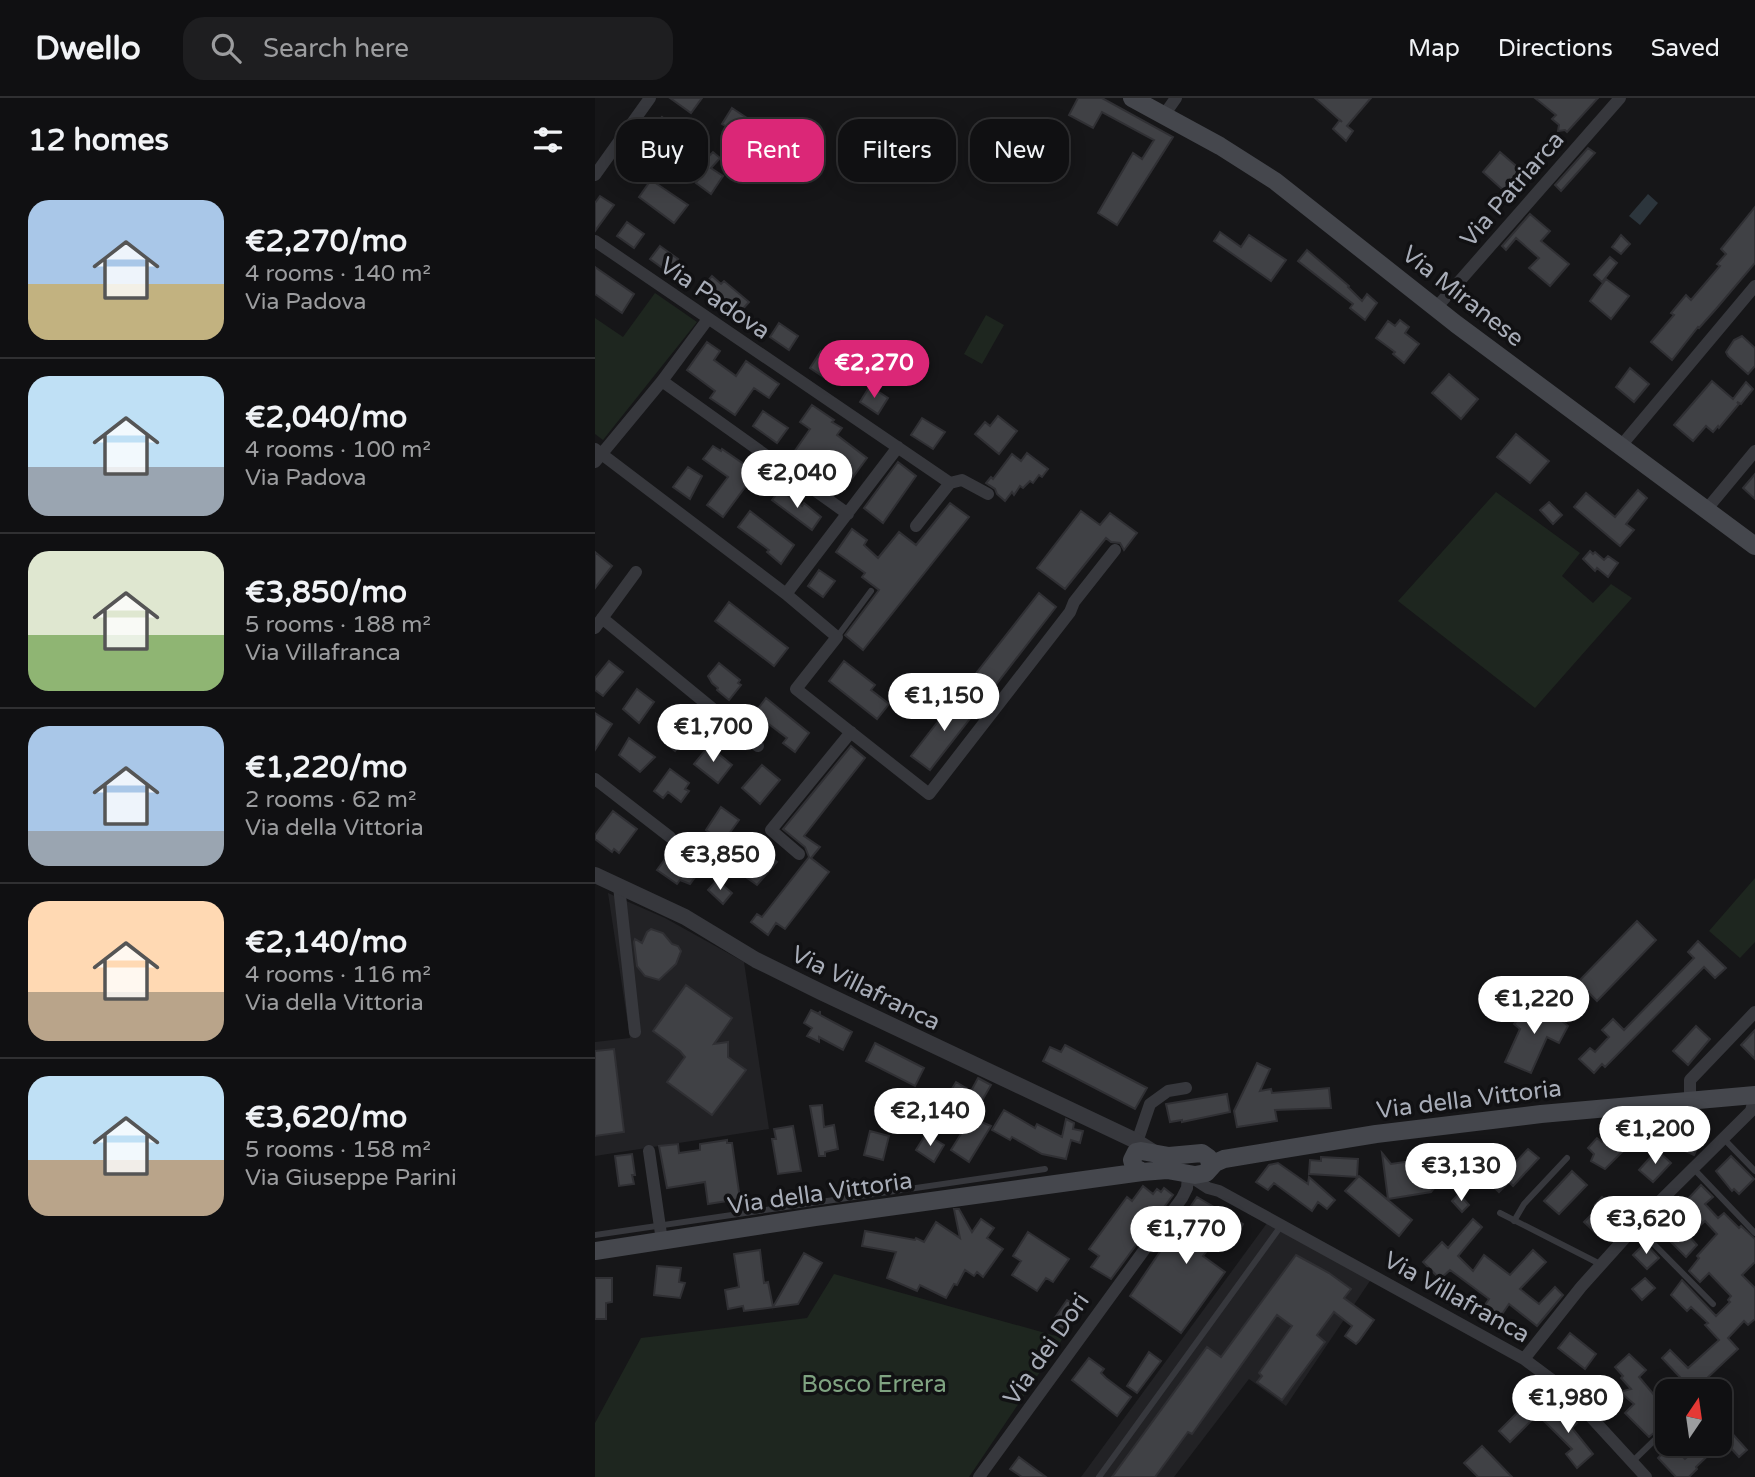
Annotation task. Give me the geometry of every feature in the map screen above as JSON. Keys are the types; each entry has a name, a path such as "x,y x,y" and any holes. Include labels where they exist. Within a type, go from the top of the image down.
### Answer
{"main road":[{"name":"Via Miranese","path":"1132,98 1220,146 1275,181 1436,308 1755,546"},
{"name":"Via della Vittoria","path":"1136,1157 1167,1170 1200,1175 1207,1164 1236,1146 1314,1144 1527,1115 1755,1095"},
{"name":"Via della Vittoria","path":"1136,1157 1136,1152 1153,1152 1207,1164"},
{"name":"Via della Vittoria","path":"595,1251 661,1233 1092,1171 1119,1166 1136,1157"}],"street":[{"path":"595,175 650,98"},
{"path":"1164,114 1176,98"},
{"name":"Via Patriarca","path":"1436,308 1620,98"},
{"name":"Via Padova","path":"595,242 950,483 962,480 988,494"},
{"path":"1620,447 1755,286"},
{"path":"708,319 662,382 597,455 786,594 837,637 796,689 929,794 1115,550"},
{"path":"662,382 848,514"},
{"path":"786,594 898,447"},
{"path":"1706,510 1755,452"},
{"path":"916,526 950,483"},
{"path":"636,572 599,623 758,746"},
{"path":"799,854 771,830 851,732"},
{"path":"595,779 670,837"},
{"name":"Via Villafranca","path":"595,875 685,917 786,975 1121,1135 1136,1157"},
{"path":"619,886 635,1032"},
{"path":"1690,1100 1690,1080 1755,1012"},
{"path":"1136,1157 1150,1104 1168,1091 1187,1088"},
{"path":"1524,1359 1636,1226 1751,1111 1755,1095"},
{"path":"649,1151 661,1233"},
{"path":"1207,1164 1219,1191"},
{"name":"Via Villafranca","path":"1188,1175 1524,1359 1567,1391 1646,1477"},
{"name":"Via dei Dori","path":"979,1477 1182,1198 1187,1188 1188,1175"}],"lane":[{"path":"837,637 871,591"},
{"path":"1723,1138 1755,1171"},
{"path":"1514,1221 1524,1204 1567,1158"},
{"path":"1693,1168 1755,1233"},
{"path":"1500,1213 1602,1265"},
{"path":"1099,1477 1281,1226"},
{"path":"1636,1226 1713,1304"},
{"path":"595,1235 661,1233"},
{"path":"1633,1461 1655,1440"}],"shaded area":[{"path":"1648,194 1658,203 1640,225 1629,216"},
{"path":"608,893 665,918 744,962 769,1129 595,1156 595,1042 630,1038"},
{"path":"1273,1215 1376,1272 1286,1406 1249,1379 1174,1477 1081,1477"}],"green space":[{"path":"655,293 697,322 603,440 595,434 595,318 623,337"},
{"path":"986,315 1004,325 982,364 964,354"},
{"path":"1496,492 1580,553 1562,576 1593,603 1611,584 1632,598 1535,708 1398,601"},
{"path":"1755,878 1755,942 1740,958 1709,931"},
{"name":"Bosco Errera","path":"834,1274 1063,1338 969,1477 595,1477 595,1423 641,1338 807,1318"}],"building":[{"path":"670,98 702,98 691,113"},
{"path":"1078,98 1102,98 1173,137 1117,225 1098,213 1133,153 1142,159 1154,140 1102,112 1093,128 1069,115"},
{"path":"1315,98 1371,98 1347,126 1353,131 1346,141 1333,129 1340,120"},
{"path":"1535,98 1598,98 1567,132 1558,131 1559,125 1552,119 1556,115"},
{"path":"732,108 748,119 725,119"},
{"path":"1588,148 1595,153 1561,191 1555,185"},
{"path":"713,152 720,158 711,168 722,178 711,194 696,183 708,182 708,157"},
{"path":"1500,152 1530,178 1513,199 1483,172"},
{"path":"650,182 654,182 688,205 674,223 639,197"},
{"path":"600,196 614,205 595,231 595,203"},
{"path":"1755,207 1755,263 1672,360 1651,342 1674,315 1671,313 1686,295 1691,300 1720,266 1717,264 1726,254 1721,249"},
{"path":"1530,214 1550,231 1541,241 1569,264 1550,286 1529,268 1539,258 1516,238 1506,250 1502,246"},
{"path":"627,222 644,234 634,248 617,236"},
{"path":"1220,232 1241,247 1249,235 1286,260 1271,281 1214,241"},
{"path":"1621,235 1630,244 1621,254 1612,247"},
{"path":"660,246 678,259 668,272 650,259"},
{"path":"1307,250 1349,286 1362,301 1367,294 1377,303 1365,320 1350,308 1353,304 1298,261"},
{"path":"1610,257 1617,263 1602,282 1594,275"},
{"path":"595,267 634,294 622,313 595,294"},
{"path":"712,276 721,284 724,281 749,302 733,320 700,290"},
{"path":"1606,279 1629,296 1611,319 1590,301"},
{"path":"1400,320 1409,327 1405,333 1419,344 1404,363 1393,354 1395,352 1376,338 1388,321 1395,326"},
{"path":"779,323 798,336 789,350 770,337"},
{"path":"1742,336 1755,348 1755,366 1748,374 1726,352 1734,340"},
{"path":"707,342 720,351 714,360 736,376 746,361 779,384 769,398 754,388 735,415 710,398 715,391 687,370"},
{"path":"821,351 842,366 831,382 810,368"},
{"path":"1630,368 1649,384 1634,402 1616,387"},
{"path":"1449,374 1478,399 1461,419 1432,393"},
{"path":"1712,381 1733,399 1746,382 1753,389 1741,404 1737,402 1739,404 1719,428 1718,426 1713,432 1706,426 1693,441 1674,425"},
{"path":"870,386 888,398 878,414 860,402"},
{"path":"812,405 834,420 832,422 842,428 837,435 867,458 850,481 821,459 813,470 792,455 810,429 800,422"},
{"path":"763,411 788,428 777,443 753,426"},
{"path":"998,416 1017,431 999,454 975,434 985,422 990,426"},
{"path":"922,418 945,432 933,449 911,435"},
{"path":"1516,434 1549,461 1530,483 1497,457"},
{"path":"713,446 748,467 747,470 754,475 723,517 707,505 728,477 703,459"},
{"path":"1027,453 1048,469 1033,483 1030,481 1023,488 1020,486 1014,495 1012,492 1005,501 986,483 991,477 993,479 1012,454 1021,461"},
{"path":"898,462 916,476 883,523 864,508"},
{"path":"688,467 702,476 690,499 673,487"},
{"path":"1755,474 1755,499 1743,488"},
{"path":"780,490 802,506 804,503 821,517 812,530 772,500"},
{"path":"1638,490 1647,498 1626,524 1634,530 1620,546 1574,507 1586,493 1615,517"},
{"path":"1549,502 1562,515 1553,524 1540,510"},
{"path":"950,503 969,517 863,650 845,635 879,590 862,577 865,573 836,552 852,529 867,540 864,545 878,558 899,532 916,545"},
{"path":"750,511 794,545 781,564 767,552 769,550 738,527"},
{"path":"1081,511 1100,525 1110,513 1137,533 1124,550 1120,543 1106,538 1065,589 1037,568"},
{"path":"1590,551 1604,560 1608,556 1618,563 1608,577 1597,568 1595,571 1583,559"},
{"path":"595,552 612,566 595,588"},
{"path":"819,570 835,581 823,597 808,586"},
{"path":"1039,593 1056,607 988,695 970,681"},
{"path":"729,602 788,648 774,666 715,621"},
{"path":"609,661 623,672 603,696 595,690 595,678"},
{"path":"844,661 875,685 871,690 889,704 877,719 829,681"},
{"path":"719,663 740,680 738,683 741,685 729,700 717,690 708,676"},
{"path":"637,689 654,702 639,723 623,709"},
{"path":"958,696 976,711 930,770 911,756"},
{"path":"766,698 809,733 795,752 783,743 787,738 766,722 763,727 751,718"},
{"path":"595,713 612,724 595,750"},
{"path":"679,718 693,729 675,751 660,738"},
{"path":"629,738 655,757 640,772 619,755"},
{"path":"709,746 732,765 718,783 694,764"},
{"path":"851,746 865,758 804,836 820,847 811,858 829,872 785,929 776,923 768,935 751,922 757,914 762,917 809,857 805,847 783,829"},
{"path":"762,765 780,780 760,804 742,788"},
{"path":"670,769 689,783 685,789 689,791 681,802 668,792 663,798 654,791"},
{"path":"721,807 739,820 723,842 706,830"},
{"path":"613,811 637,829 619,853 614,849 612,852 595,839 595,835"},
{"path":"752,843 777,862 757,885 746,877 751,871 737,862"},
{"path":"679,849 704,865 690,884 680,880 677,884 657,870 668,855 672,859"},
{"path":"717,880 732,893 723,904 708,890"},
{"path":"1637,921 1656,940 1597,1001 1578,982"},
{"path":"651,929 663,933 681,951 676,964 659,980 645,976 637,966 635,939 642,943"},
{"path":"1698,941 1726,968 1715,978 1704,967 1605,1067 1602,1064 1594,1073 1579,1059 1590,1048 1595,1052 1609,1037 1602,1030 1613,1019 1624,1030 1694,958 1688,952"},
{"path":"686,985 732,1018 714,1044 728,1042 728,1057 746,1070 712,1115 667,1082 685,1057 653,1031"},
{"path":"1537,1000 1568,1026 1559,1043 1547,1037 1531,1073 1505,1062 1520,1029 1514,1024"},
{"path":"811,1010 819,1014 820,1011 820,1015 852,1032 843,1050 819,1037 819,1042 807,1036 812,1028 804,1023"},
{"path":"1696,1026 1710,1039 1688,1065 1673,1051"},
{"path":"1755,1030 1755,1059 1741,1045"},
{"path":"875,1043 924,1068 915,1086 866,1061"},
{"path":"1065,1045 1147,1088 1135,1109 1043,1061 1050,1047 1061,1052"},
{"path":"614,1049 624,1132 595,1136 595,1051"},
{"path":"1257,1063 1270,1069 1260,1091 1271,1089 1272,1093 1329,1088 1331,1108 1275,1110 1277,1121 1237,1127 1234,1111"},
{"path":"978,1078 991,1085 972,1118 991,1126 969,1162 951,1150 969,1121 941,1107 956,1082 971,1091"},
{"path":"1227,1094 1230,1112 1170,1122 1166,1104"},
{"path":"822,1105 824,1127 834,1125 838,1149 819,1156 810,1106"},
{"path":"1004,1110 1035,1128 1037,1124 1062,1137 1066,1119 1074,1123 1073,1129 1083,1131 1080,1143 1071,1140 1066,1159 1042,1154 1012,1137 1010,1140 992,1130"},
{"path":"1675,1120 1704,1133 1694,1155 1665,1142"},
{"path":"793,1126 801,1171 778,1174 772,1139 776,1139 774,1129"},
{"path":"870,1131 889,1136 883,1160 864,1155"},
{"path":"926,1134 944,1145 934,1162 916,1150"},
{"path":"1607,1137 1611,1141 1615,1138 1626,1148 1605,1169 1591,1161 1594,1154 1588,1148 1597,1138 1602,1142"},
{"path":"727,1140 727,1143 732,1143 740,1199 708,1204 705,1182 667,1188 659,1146 678,1144 679,1153 700,1150 700,1144"},
{"path":"1528,1149 1539,1158 1513,1186 1509,1182 1499,1192 1477,1171 1496,1151 1512,1166"},
{"path":"1657,1150 1671,1163 1653,1182 1639,1170"},
{"path":"1382,1153 1391,1164 1447,1156 1449,1170 1431,1192 1388,1199"},
{"path":"632,1154 634,1184 619,1186 615,1156"},
{"path":"1731,1156 1754,1179 1739,1194 1734,1189 1732,1191 1716,1171"},
{"path":"1321,1157 1358,1159 1357,1177 1309,1174 1310,1160 1321,1161"},
{"path":"1278,1163 1308,1184 1309,1177 1335,1200 1327,1209 1318,1202 1312,1211 1274,1183 1268,1190 1256,1182 1269,1165"},
{"path":"1572,1171 1587,1185 1559,1214 1544,1201"},
{"path":"1359,1176 1412,1220 1399,1236 1345,1191"},
{"path":"1701,1185 1713,1197 1705,1204 1718,1218 1724,1213 1755,1239 1755,1262 1742,1275 1755,1288 1755,1319 1748,1325 1744,1321 1728,1338 1738,1349 1706,1379 1682,1379 1662,1358 1670,1350 1688,1368 1719,1340 1705,1325 1708,1323 1691,1307 1687,1311 1671,1295 1682,1280 1716,1316 1730,1302 1728,1300 1731,1296 1709,1273 1700,1282 1689,1271 1699,1258 1697,1256 1717,1234 1705,1221 1689,1236 1697,1245 1686,1257 1659,1230"},
{"path":"1143,1186 1153,1194 1157,1189 1161,1192 1164,1188 1173,1195 1111,1279 1091,1267 1099,1256 1089,1249 1127,1197 1132,1201"},
{"path":"1459,1194 1469,1205 1462,1212 1452,1201"},
{"path":"1197,1197 1243,1224 1234,1240 1221,1232 1203,1256 1225,1272 1181,1333 1130,1296"},
{"path":"1602,1197 1619,1215 1599,1236 1584,1222 1598,1208 1595,1205"},
{"path":"954,1209 959,1209 972,1232 981,1219 994,1228 987,1238 1003,1249 983,1277 977,1272 974,1276 965,1270 946,1298 920,1285 917,1291 887,1278 896,1252 862,1246 865,1231 915,1240 916,1238 924,1242 936,1222 960,1238"},
{"path":"1473,1219 1482,1227 1458,1256 1473,1271 1484,1255 1510,1275 1533,1250 1546,1262 1520,1289 1539,1304 1555,1287 1563,1295 1537,1326 1509,1304 1496,1323 1480,1312 1489,1299 1450,1270 1440,1279 1423,1262 1442,1242 1448,1248"},
{"path":"1028,1232 1069,1259 1053,1282 1046,1278 1037,1291 1012,1275 1021,1261 1013,1256"},
{"path":"1645,1243 1659,1258 1647,1269 1633,1255"},
{"path":"760,1250 764,1283 768,1282 773,1307 804,1253 822,1263 798,1304 744,1311 743,1306 728,1309 725,1290 739,1287 734,1254"},
{"path":"1296,1255 1351,1289 1344,1298 1374,1320 1359,1341 1356,1344 1345,1336 1352,1326 1334,1312 1317,1335 1325,1342 1282,1400 1257,1382 1262,1376 1259,1373 1292,1326 1277,1315 1192,1434 1188,1432 1155,1477 1112,1477 1207,1347 1221,1357"},
{"path":"657,1266 681,1268 679,1282 685,1283 680,1298 654,1295"},
{"path":"595,1278 612,1278 612,1302 606,1303 606,1319 595,1319"},
{"path":"1645,1278 1655,1288 1642,1300 1632,1289"},
{"path":"1067,1300 1081,1309 1067,1331 1062,1328 1057,1330 1057,1325 1052,1322"},
{"path":"1570,1333 1596,1354 1585,1369 1558,1348"},
{"path":"1149,1352 1161,1361 1137,1393 1127,1386"},
{"path":"1629,1354 1646,1370 1639,1377 1655,1396 1655,1432 1649,1437 1625,1413 1634,1404 1620,1392 1631,1389 1615,1367"},
{"path":"1089,1358 1104,1369 1101,1373 1106,1378 1131,1397 1117,1416 1072,1380"},
{"path":"1559,1404 1577,1423 1572,1428 1593,1454 1577,1468 1566,1454 1572,1449 1543,1420"},
{"path":"1520,1410 1531,1421 1510,1442 1499,1431"},
{"path":"1733,1434 1747,1450 1739,1457 1733,1450"},
{"path":"1482,1446 1512,1477 1478,1477 1464,1463"},
{"path":"1682,1456 1685,1459 1688,1456 1707,1456 1689,1477 1676,1477 1658,1458"},
{"path":"1019,1457 1046,1477 1022,1477 1010,1469"}]}
